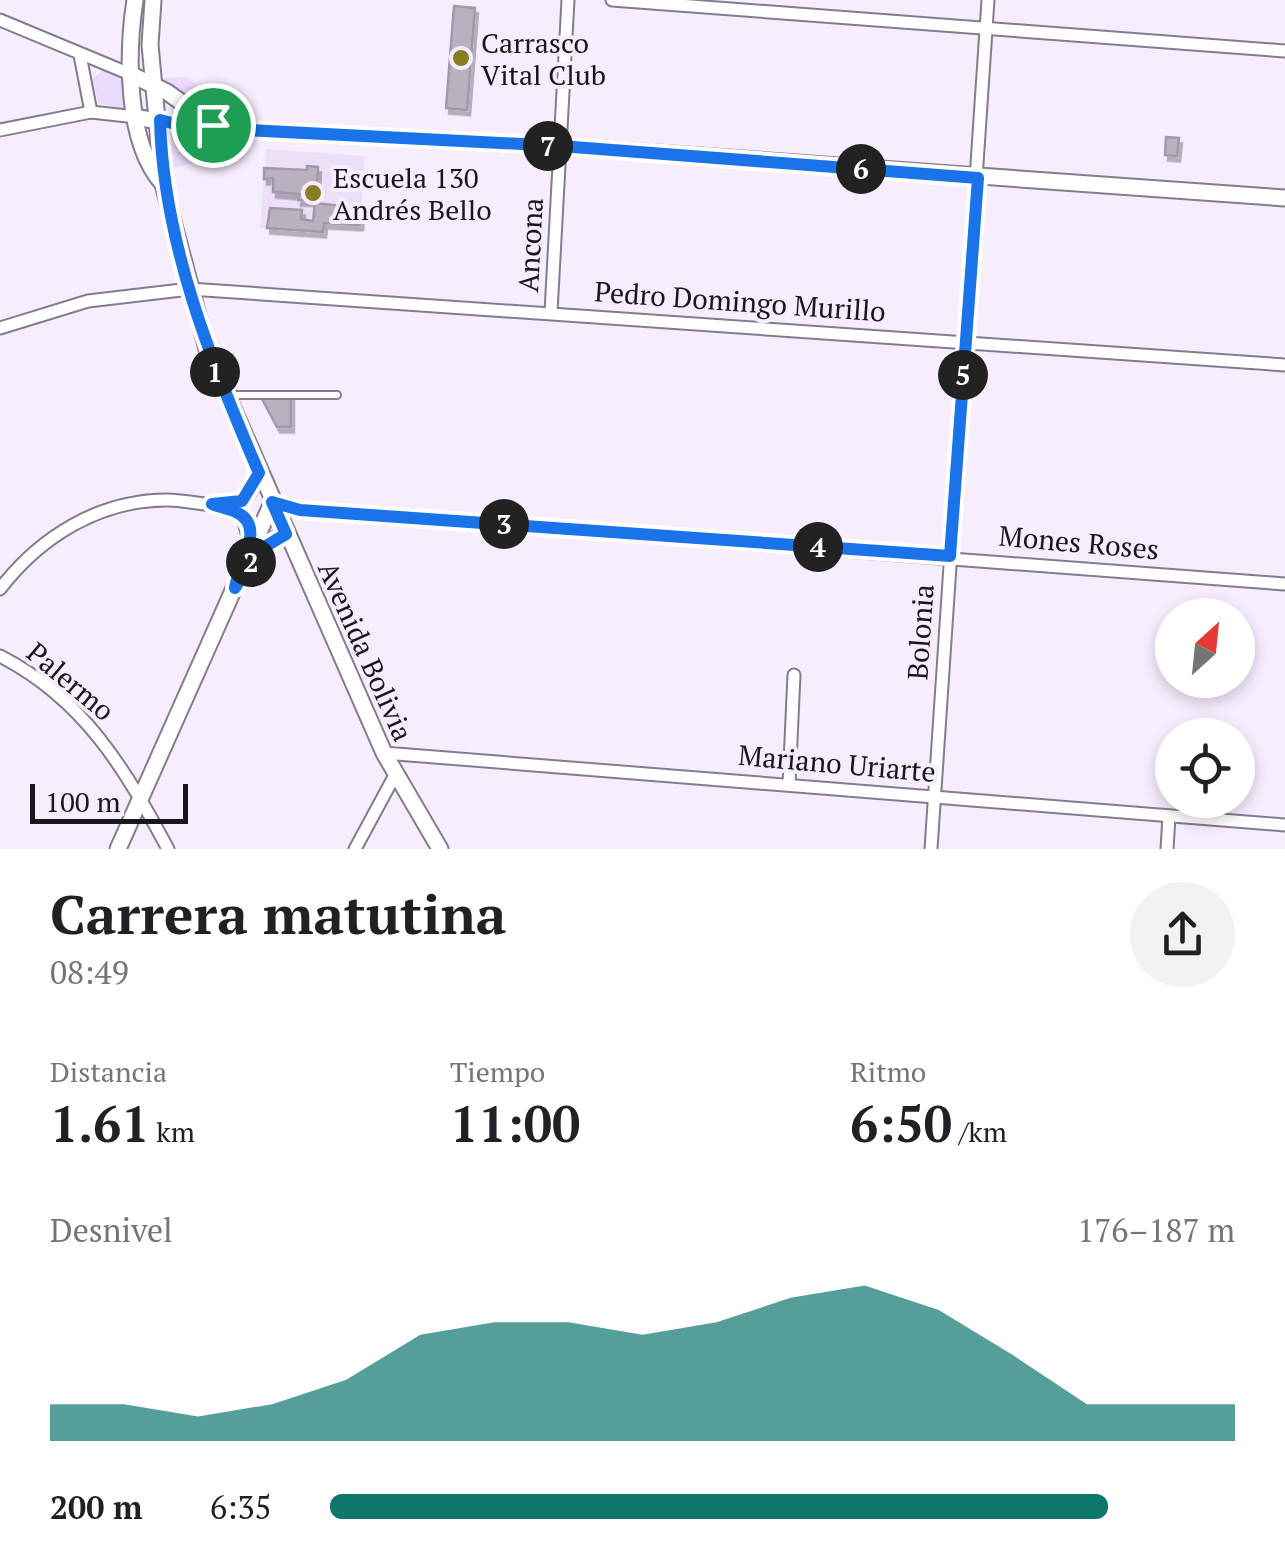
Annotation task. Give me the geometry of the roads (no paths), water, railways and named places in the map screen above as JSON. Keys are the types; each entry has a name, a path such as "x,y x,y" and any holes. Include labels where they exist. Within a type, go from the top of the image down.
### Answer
{"street":[{"name":"Avenida Bolivia","path":"135,0 130,74 136,117 156,175 164,184"},
{"name":"Avenida Bolivia","path":"153,0 150,45 164,184 190,289 225,396 384,752 440,849"},
{"name":"Ancona","path":"551,312 568,0"},
{"path":"612,0 1285,51"},
{"name":"Bolonia","path":"931,849 988,0"},
{"path":"0,20 154,85 213,125"},
{"path":"80,55 91,112"},
{"path":"0,130 91,112 188,127 213,125 560,146 1285,198"},
{"name":"Pedro Domingo Murillo","path":"0,328 88,301 190,289 1285,365"},
{"path":"0,588 23,559 60,531 102,511 146,501 242,501 259,473"},
{"path":"118,849 235,588 250,544 272,502"},
{"name":"Mones Roses","path":"272,502 300,510 1285,584"},
{"path":"212,504 244,517 250,544"},
{"path":"235,588 256,552 286,534"},
{"name":"Palermo","path":"0,656 93,725 168,849"},
{"path":"789,784 794,675"},
{"name":"Mariano Uriarte","path":"384,752 1155,815"},
{"path":"355,849 395,775"},
{"path":"1167,849 1169,818"},
{"name":"Mariano Uriarte","path":"1195,818 1285,825"}],"lane":[{"path":"225,396 337,395"}],"place":[{"name":"Carrasco Vital Club","path":"461,58"},
{"name":"Escuela 130 Andrés Bello","path":"313,193"}]}
